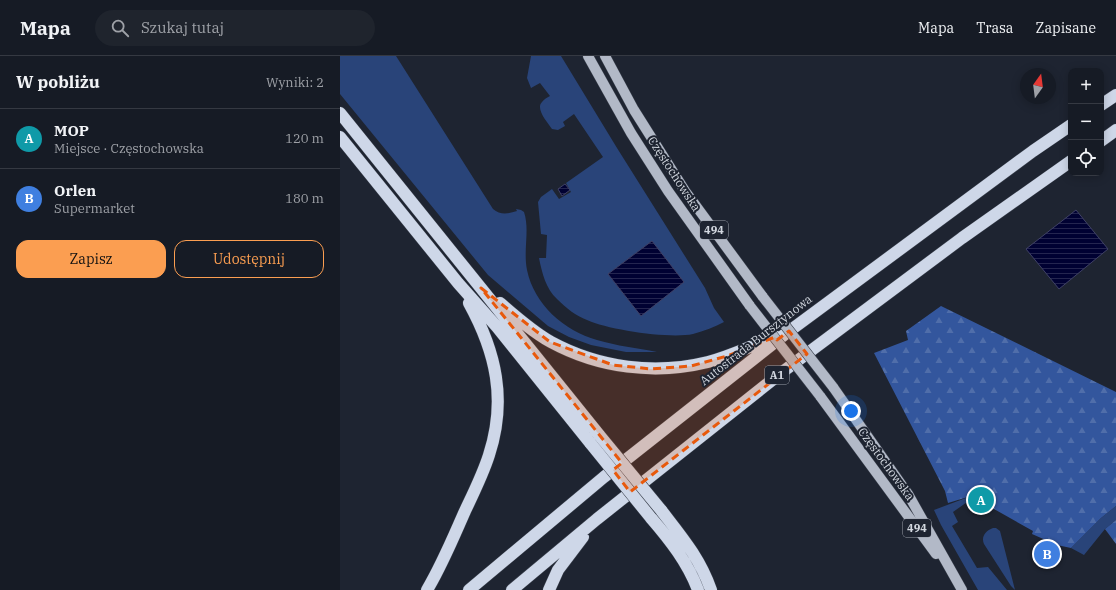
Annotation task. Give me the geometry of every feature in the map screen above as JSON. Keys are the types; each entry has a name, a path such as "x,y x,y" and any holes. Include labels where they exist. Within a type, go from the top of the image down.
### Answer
{"highway":[{"path":"1102,104 1116,95"},
{"path":"340,113 480,288 596,440 682,559 694,579 698,590"},
{"name":"Autostrada Bursztynowa","path":"469,590 604,477 784,334 1033,151 1068,127"},
{"path":"1104,138 1116,130"},
{"path":"340,137 458,283 596,440 661,510 693,552 701,565 711,590"},
{"name":"A1","path":"512,590 598,519 781,373 962,238 1068,164"},
{"path":"427,590 437,572 480,479 491,449 497,418 496,373 490,350 479,321 458,283"},
{"path":"480,288 550,342 592,359 619,366 651,369 691,366 727,356 784,334"},
{"path":"549,590 558,570 569,554 598,519"}],"main road":[{"name":"Częstochowska","path":"588,56 632,133 668,191 750,306 820,396 962,590"},
{"name":"Częstochowska","path":"605,56 634,110 685,191 763,297 833,387 908,494 962,590"}],"highlighted area":[{"path":"481,288 550,342 613,365 651,369 691,366 727,356 775,337 777,340 789,331 807,354 630,492 613,470 622,463"}],"shaded area":[{"path":"340,56 396,56 493,209 504,213 517,211 516,209 524,212 526,219 527,270 536,294 552,314 562,323 585,336 612,344 657,352 626,352 591,345 569,337 548,326 488,275 340,94"},
{"path":"531,56 561,56 705,288 714,308 724,322 693,334 670,335 640,333 597,324 583,318 568,309 553,295 545,280 539,258 546,258 547,235 541,234 538,202 541,197 552,189 559,199 571,192 566,183 603,157 574,114 563,122 565,126 558,130 552,129 543,116 540,108 543,101 550,96 540,83 531,88 527,78","holes":["652,241 641,316 608,274"]},
{"path":"565,184 570,190 562,196 558,189"},
{"path":"1076,210 1108,249 1059,289 1026,249"},
{"path":"652,241 684,282 641,316 608,274"},
{"path":"971,496 970,500 953,512 958,522 952,526 977,568 988,567 1007,590 978,590 934,510"},
{"path":"1116,506 1116,520 1105,529 1084,555 1071,548 1101,518"},
{"path":"993,528 1000,531 1015,590 984,544 984,534"}],"green space":[{"path":"941,306 1116,392 1116,506 1101,518 1071,548 1057,545 1032,534 1033,531 971,496 948,503 945,491 874,353 908,340 906,331"},
{"path":"1116,520 1116,544 1105,529"}],"place":[{"name":"MOP","path":"981,500"},
{"name":"Orlen","path":"1047,554"}]}
